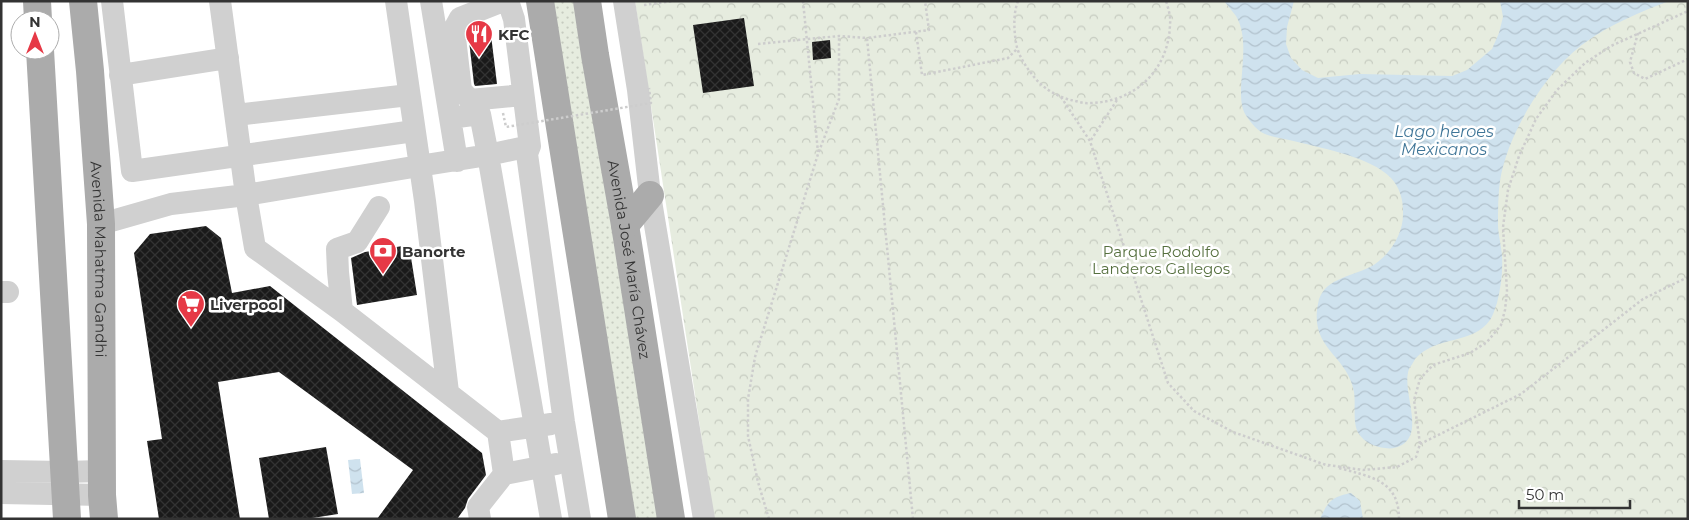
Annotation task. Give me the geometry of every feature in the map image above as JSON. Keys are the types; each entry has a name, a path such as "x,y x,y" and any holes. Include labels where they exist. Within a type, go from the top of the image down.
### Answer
{"main road":[{"name":"Avenida Mahatma Gandhi","path":"83,1 100,212 103,495"},
{"path":"540,1 622,519"},
{"name":"Avenida José María Chávez","path":"587,1 625,225 671,519"},
{"path":"41,60 65,495"},
{"path":"625,225 650,195"}],"street":[{"path":"112,1 132,171 414,130"},
{"path":"220,1 246,196 255,248 342,311 498,432 504,474"},
{"path":"396,1 448,392"},
{"path":"431,1 457,161"},
{"path":"502,2 499,21 508,104 526,149"},
{"path":"502,2 460,18 454,29 461,90 470,100 508,104"},
{"path":"502,2 514,19 526,149 564,422 580,519"},
{"name":"Avenida José María Chávez","path":"625,4 638,90 650,195 704,519"},
{"path":"120,75 228,58"},
{"path":"236,115 409,95"},
{"path":"450,118 480,114 551,519"},
{"path":"100,212 246,196 526,149"},
{"path":"342,311 338,272 338,248 358,242 379,207"},
{"path":"498,432 564,422"},
{"path":"480,519 478,507 504,474 570,462"},
{"path":"1,470 65,495"},
{"path":"1,494 103,495"}],"path":[{"path":"625,4 674,1"},
{"path":"802,1 818,154"},
{"path":"758,44 839,36 867,38 929,30 925,1"},
{"path":"1018,1 1014,27 1017,48 1024,64 1034,78 1046,89 1061,97 1089,104 1117,100 1139,88 1157,70 1168,47 1170,22 1166,1"},
{"path":"1328,465 1363,470 1397,467 1416,457 1420,444 1414,400 1420,379 1433,365 1470,353 1487,342 1501,325 1507,291 1503,227 1508,190 1519,156 1536,119 1557,90 1584,63 1611,46 1688,12"},
{"path":"916,32 922,75 1008,58 1017,48"},
{"path":"1638,34 1630,62 1634,73 1645,79 1688,59"},
{"path":"769,519 758,482 748,436 748,399 755,357 818,154 839,99 839,36"},
{"path":"867,38 913,519"},
{"path":"508,104 506,127 651,103 649,88"},
{"path":"1061,97 1090,141 1168,383 1194,411 1234,432 1328,465 1375,478 1391,489 1399,505 1399,519"},
{"path":"1090,141 1117,100"},
{"path":"1420,444 1521,394 1643,299 1688,277"}],"green space":[{"path":"548,1 587,1 666,519 627,519"},
{"name":"Parque Rodolfo Landeros Gallegos","path":"635,1 1688,1 1688,519 714,519"}],"water":[{"name":"Lago heroes Mexicanos","path":"1224,1 1294,1 1287,27 1286,44 1291,58 1302,70 1318,78 1360,74 1452,76 1467,70 1492,49 1503,17 1500,1 1669,1 1626,19 1586,42 1557,69 1543,85 1531,104 1511,143 1500,181 1498,232 1502,255 1502,273 1501,285 1493,314 1483,328 1464,337 1433,346 1415,359 1409,369 1407,378 1412,430 1409,439 1398,447 1377,447 1367,442 1359,434 1355,419 1354,392 1350,379 1345,369 1324,342 1319,332 1317,319 1318,304 1325,289 1338,280 1377,263 1394,244 1403,220 1402,198 1391,178 1371,164 1329,150 1268,135 1260,131 1253,124 1243,108 1241,97 1243,41 1241,28 1236,16"},
{"path":"360,459 364,493 352,494 348,460"},
{"path":"1351,493 1360,501 1363,519 1320,519 1331,501 1339,496"}],"building":[{"path":"744,18 754,86 703,93 693,25"},
{"name":"KFC","path":"490,27 497,84 475,86 468,32 469,29"},
{"path":"830,40 831,58 813,60 812,42"},
{"path":"206,226 221,238 232,293 270,286 482,453 486,475 468,499 465,508 457,519 377,519 413,470 279,372 218,382 240,519 159,519 147,441 162,439 134,253 150,234"},
{"name":"Banorte","path":"409,245 417,295 357,305 351,258 365,252"},
{"path":"326,447 338,514 306,519 269,519 259,458"}],"place":[{"name":"KFC","path":"479,58"},
{"name":"Banorte","path":"383,275"},
{"name":"Liverpool","path":"191,328"}]}
